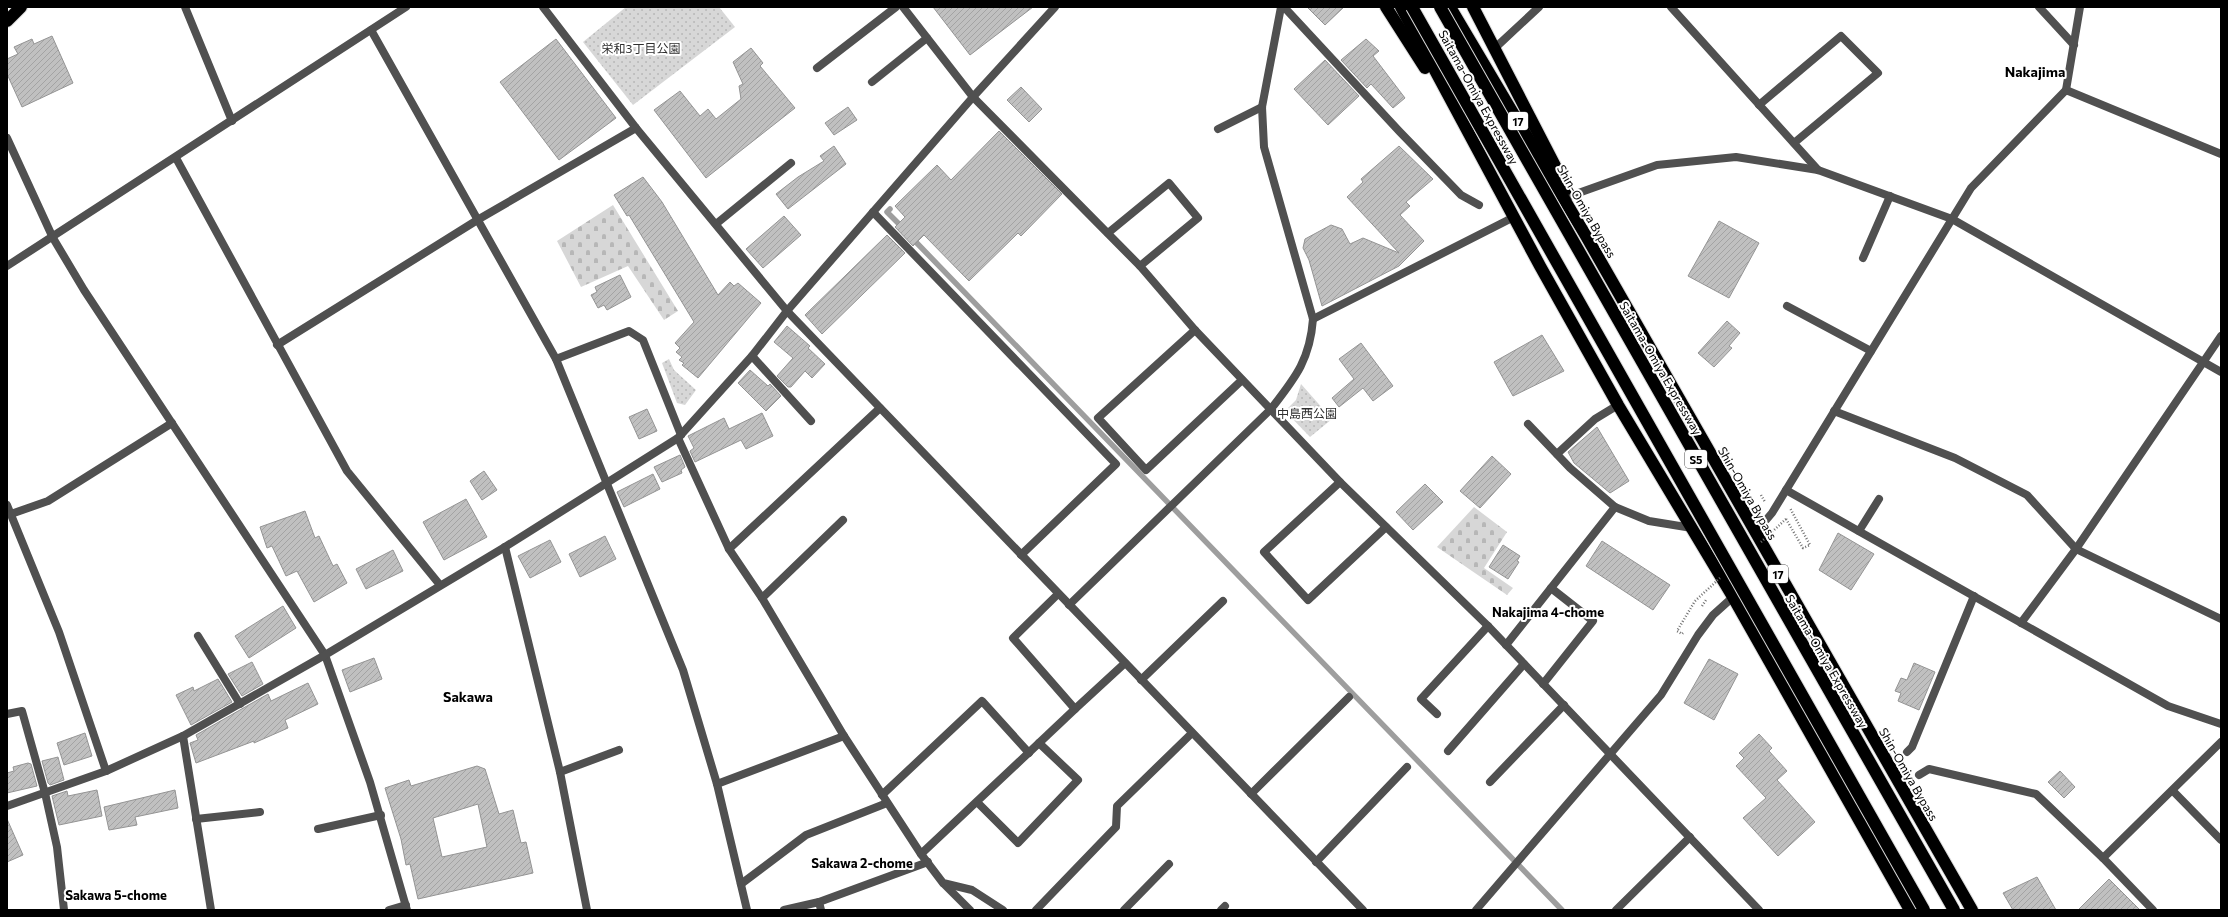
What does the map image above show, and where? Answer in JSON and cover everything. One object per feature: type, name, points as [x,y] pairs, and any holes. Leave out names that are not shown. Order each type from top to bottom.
[{"type":"highway","points":[[7,21],[21,7]]},
{"type":"highway","points":[[1386,7],[1469,136]]},
{"type":"highway","points":[[1401,7],[1469,136],[1618,405],[1733,597],[1910,910]]},
{"type":"highway","name":"Saitama-Omiya Expressway","points":[[1412,7],[1924,910]]},
{"type":"highway","name":"Saitama-Omiya Expressway","points":[[1440,7],[1954,910]]},
{"type":"highway","name":"Shin-Omiya Bypass","points":[[1450,7],[1586,236],[1972,910]]},
{"type":"highway","name":"17","points":[[1473,7],[1570,196],[1586,236]]},
{"type":"street","points":[[184,7],[232,121]]},
{"type":"street","points":[[7,266],[53,238],[406,7]]},
{"type":"street","points":[[543,7],[636,128],[787,311],[1362,910]]},
{"type":"street","points":[[817,68],[896,7]]},
{"type":"street","points":[[903,7],[973,98],[1140,266],[1195,330],[1340,482],[1488,626],[1759,910]]},
{"type":"street","points":[[7,806],[106,771],[183,736],[325,655],[505,547],[608,483],[679,436],[752,356],[787,311],[973,98],[1055,7]]},
{"type":"street","points":[[1069,605],[1271,409],[1298,375],[1312,341],[1313,319],[1264,147],[1262,108],[1281,7]]},
{"type":"street","points":[[1284,7],[1394,126],[1462,195],[1479,205]]},
{"type":"street","points":[[1495,48],[1539,7]]},
{"type":"street","points":[[1671,7],[1818,170]]},
{"type":"street","points":[[2039,7],[2074,45]]},
{"type":"street","points":[[1755,533],[1772,513],[1971,188],[2066,90],[2080,7]]},
{"type":"street","points":[[371,30],[479,219],[556,360],[608,483],[683,670],[717,784],[747,910]]},
{"type":"street","points":[[1759,105],[1841,36],[1878,73],[1794,143]]},
{"type":"street","points":[[872,82],[927,38]]},
{"type":"street","points":[[2066,90],[2221,154]]},
{"type":"street","points":[[1218,129],[1262,108]]},
{"type":"street","points":[[277,345],[479,219],[636,128]]},
{"type":"street","points":[[7,138],[53,238],[84,290],[325,655],[381,815],[407,908],[389,910]]},
{"type":"street","points":[[1570,196],[1658,165],[1736,157],[1818,170],[1952,219],[2221,372]]},
{"type":"street","points":[[176,158],[347,471],[440,585]]},
{"type":"street","points":[[716,224],[791,163]]},
{"type":"street","points":[[1108,233],[1170,183],[1198,218],[1140,266]]},
{"type":"street","points":[[1863,258],[1890,196]]},
{"type":"street","points":[[873,212],[1116,464],[1020,555]]},
{"type":"street","points":[[1313,319],[1514,217]]},
{"type":"street","points":[[1786,306],[1871,351]]},
{"type":"street","points":[[1195,330],[1098,418],[1146,470],[1242,380]]},
{"type":"street","points":[[556,360],[629,331],[643,340],[679,436],[729,549],[762,598],[844,736],[921,854],[943,883],[970,910]]},
{"type":"street","points":[[2021,623],[2076,549],[2221,336]]},
{"type":"street","points":[[752,356],[811,421]]},
{"type":"street","points":[[1557,454],[1595,419],[1618,405]]},
{"type":"street","points":[[729,549],[880,408]]},
{"type":"street","points":[[1834,412],[1955,458],[2027,495],[2076,549],[2221,619]]},
{"type":"street","points":[[10,514],[48,500],[172,423]]},
{"type":"street","points":[[1528,424],[1570,468],[1615,507],[1649,521],[1692,528]]},
{"type":"street","points":[[1340,482],[1264,552],[1308,600],[1386,527]]},
{"type":"street","points":[[1786,490],[2168,706],[2221,724]]},
{"type":"street","points":[[1859,531],[1879,499]]},
{"type":"street","points":[[7,505],[59,632],[106,771]]},
{"type":"street","points":[[1506,645],[1615,507]]},
{"type":"street","points":[[762,598],[843,520]]},
{"type":"street","points":[[505,547],[560,772],[587,910]]},
{"type":"street","points":[[1543,684],[1593,621],[1551,588]]},
{"type":"street","points":[[1058,594],[1013,638],[1075,709]]},
{"type":"street","points":[[1907,752],[1912,746],[1974,596]]},
{"type":"street","points":[[1476,910],[1611,755],[1661,695],[1705,625],[1733,597]]},
{"type":"street","points":[[1141,680],[1223,601]]},
{"type":"street","points":[[1437,714],[1420,699],[1488,626]]},
{"type":"street","points":[[198,636],[240,704]]},
{"type":"street","points":[[921,854],[1125,663]]},
{"type":"street","points":[[1448,752],[1524,664]]},
{"type":"street","points":[[1251,794],[1349,697]]},
{"type":"street","points":[[882,795],[982,701],[1029,753]]},
{"type":"street","points":[[1490,782],[1564,705]]},
{"type":"street","points":[[7,714],[22,711],[45,793],[57,847],[64,910]]},
{"type":"street","points":[[1036,910],[1116,827],[1117,806],[1192,733]]},
{"type":"street","points":[[183,736],[211,910]]},
{"type":"street","points":[[717,784],[844,736]]},
{"type":"street","points":[[2103,858],[2173,791],[2221,742]]},
{"type":"street","points":[[977,802],[1018,843],[1078,780],[1039,743]]},
{"type":"street","points":[[560,772],[619,750]]},
{"type":"street","points":[[1316,862],[1407,767]]},
{"type":"street","points":[[1919,775],[1929,769],[2036,794],[2103,858],[2153,910]]},
{"type":"street","points":[[2173,791],[2221,840]]},
{"type":"street","points":[[741,884],[806,835],[887,802]]},
{"type":"street","points":[[196,819],[260,812]]},
{"type":"street","points":[[318,829],[381,815]]},
{"type":"street","points":[[1616,910],[1690,837]]},
{"type":"street","points":[[784,910],[820,906],[928,862]]},
{"type":"street","points":[[1124,910],[1169,864]]},
{"type":"street","points":[[943,883],[972,890],[1004,910]]},
{"type":"path","points":[[1786,519],[1803,548],[1810,545],[1790,507]]},
{"type":"path","points":[[1687,628],[1682,634],[1677,631],[1695,601]]},
{"type":"green space","name":"栄和3丁目公園","points":[[626,7],[719,7],[735,27],[633,105],[583,42]]},
{"type":"green space","points":[[613,205],[678,311],[664,320],[628,266],[581,287],[557,241]]},
{"type":"green space","points":[[669,359],[674,370],[696,390],[685,405],[677,403],[662,363]]},
{"type":"green space","name":"中島西公園","points":[[1301,384],[1332,419],[1310,437],[1285,411],[1296,400]]},
{"type":"green space","points":[[1474,507],[1507,532],[1484,568],[1513,588],[1507,595],[1437,547]]},
{"type":"building","points":[[933,7],[1033,7],[970,55]]},
{"type":"building","points":[[1307,7],[1344,7],[1325,25]]},
{"type":"building","points":[[52,36],[73,83],[22,107],[7,74],[7,59],[18,54],[14,47],[32,39],[34,44]]},
{"type":"building","points":[[556,39],[616,118],[559,160],[500,82]]},
{"type":"building","points":[[1366,39],[1379,51],[1373,56],[1405,98],[1393,108],[1371,84],[1367,88],[1341,60]]},
{"type":"building","points":[[751,48],[763,63],[760,66],[795,108],[706,178],[654,110],[680,91],[700,116],[708,109],[716,119],[741,99],[739,86],[743,84],[733,62]]},
{"type":"building","points":[[1325,60],[1359,96],[1328,125],[1294,89]]},
{"type":"building","points":[[1021,87],[1042,109],[1029,122],[1007,100]]},
{"type":"building","points":[[848,107],[857,120],[834,135],[825,123]]},
{"type":"building","points":[[999,131],[1062,194],[1021,236],[1018,233],[969,281],[924,235],[913,246],[895,227],[905,217],[895,206],[937,165],[951,180]]},
{"type":"building","points":[[834,146],[846,164],[788,209],[776,194],[798,177],[824,161],[820,156]]},
{"type":"building","points":[[1399,146],[1433,179],[1406,202],[1410,206],[1400,215],[1424,241],[1399,266],[1322,306],[1309,260],[1303,248],[1305,239],[1331,225],[1342,229],[1350,244],[1363,238],[1399,253],[1347,197],[1363,182],[1361,179]]},
{"type":"building","points":[[643,177],[662,202],[718,295],[730,282],[734,286],[738,283],[761,303],[698,378],[682,365],[684,363],[679,360],[682,357],[676,352],[680,348],[675,343],[694,322],[629,215],[627,216],[614,195]]},
{"type":"building","points":[[784,216],[801,235],[763,268],[746,249]]},
{"type":"building","points":[[1719,221],[1759,243],[1729,298],[1688,276]]},
{"type":"building","points":[[887,235],[905,253],[822,334],[805,315]]},
{"type":"building","points":[[620,275],[631,297],[607,310],[604,305],[598,308],[591,295],[597,292],[595,287]]},
{"type":"building","points":[[1727,321],[1740,333],[1729,346],[1732,348],[1714,367],[1698,353]]},
{"type":"building","points":[[787,326],[810,346],[808,348],[825,364],[812,378],[805,371],[791,387],[788,387],[777,376],[793,358],[774,342]]},
{"type":"building","points":[[1542,335],[1564,371],[1513,396],[1494,362]]},
{"type":"building","points":[[1361,343],[1393,386],[1373,401],[1363,388],[1339,407],[1332,398],[1354,379],[1339,359]]},
{"type":"building","points":[[750,370],[768,386],[770,384],[781,396],[766,411],[738,383]]},
{"type":"building","points":[[647,409],[657,431],[639,439],[629,417]]},
{"type":"building","points":[[762,413],[773,436],[746,449],[741,440],[695,462],[690,451],[694,448],[688,436],[724,418],[729,429]]},
{"type":"building","points":[[1597,427],[1629,481],[1610,493],[1574,463],[1568,452]]},
{"type":"building","points":[[680,455],[685,467],[681,470],[682,473],[662,482],[654,467]]},
{"type":"building","points":[[1492,456],[1511,474],[1480,508],[1460,491]]},
{"type":"building","points":[[484,471],[497,490],[482,500],[470,481]]},
{"type":"building","points":[[653,474],[660,489],[624,507],[617,492]]},
{"type":"building","points":[[1425,484],[1443,502],[1413,530],[1396,512]]},
{"type":"building","points":[[466,499],[487,537],[444,560],[423,522]]},
{"type":"building","points":[[305,511],[315,538],[319,536],[333,566],[337,564],[347,583],[314,602],[297,571],[286,576],[272,546],[267,548],[260,527]]},
{"type":"building","points":[[1838,533],[1874,554],[1851,590],[1819,570]]},
{"type":"building","points":[[605,536],[616,559],[580,577],[569,554]]},
{"type":"building","points":[[550,540],[561,562],[530,578],[518,556]]},
{"type":"building","points":[[1602,541],[1670,585],[1653,610],[1586,566]]},
{"type":"building","points":[[1503,545],[1520,556],[1517,561],[1519,562],[1508,579],[1489,567]]},
{"type":"building","points":[[393,550],[403,571],[366,589],[356,569]]},
{"type":"building","points":[[283,606],[296,628],[249,658],[235,636]]},
{"type":"building","points":[[374,658],[382,679],[350,692],[342,670]]},
{"type":"building","points":[[1709,659],[1738,674],[1714,720],[1684,703]]},
{"type":"building","points":[[252,662],[263,684],[242,696],[228,674]]},
{"type":"building","points":[[1914,663],[1935,672],[1919,710],[1898,701],[1901,693],[1895,691],[1901,678],[1907,680]]},
{"type":"building","points":[[218,679],[232,702],[191,725],[176,695],[193,687],[194,691]]},
{"type":"building","points":[[308,683],[318,704],[285,720],[288,728],[254,743],[254,741],[196,763],[190,743],[198,740],[196,735],[268,694],[271,701]]},
{"type":"building","points":[[85,733],[92,756],[64,765],[57,743]]},
{"type":"building","points":[[1759,734],[1772,748],[1769,751],[1787,771],[1777,780],[1815,822],[1778,856],[1743,818],[1766,798],[1736,766],[1744,758],[1739,753]]},
{"type":"building","points":[[58,757],[64,780],[50,785],[48,783],[42,761]]},
{"type":"building","points":[[28,763],[31,764],[37,786],[7,793],[7,773],[14,771],[13,767]]},
{"type":"building","points":[[477,766],[485,769],[499,814],[513,810],[521,843],[526,842],[533,873],[418,899],[410,864],[406,865],[401,839],[385,788],[409,780],[411,786]],"holes":[[[478,804],[487,847],[442,857],[433,818]]]},
{"type":"building","points":[[2060,771],[2075,787],[2064,798],[2048,782]]},
{"type":"building","points":[[97,790],[102,816],[59,825],[52,796],[67,791],[68,796]]},
{"type":"building","points":[[175,790],[178,808],[135,817],[137,825],[109,830],[104,807]]},
{"type":"building","points":[[7,819],[23,855],[7,862]]},
{"type":"building","points":[[2037,877],[2056,910],[2013,910],[2003,893]]},
{"type":"building","points":[[2109,879],[2140,910],[2078,910]]},
{"type":"waterway","points":[[890,209],[887,212],[904,229]]},
{"type":"waterway","points":[[912,238],[1562,910]]},
{"type":"district","name":"Nakajima","points":[[2035,71]]},
{"type":"district","name":"Nakajima 4-chome","points":[[1548,612]]},
{"type":"district","name":"Sakawa","points":[[468,696]]},
{"type":"district","name":"Sakawa 2-chome","points":[[862,863]]},
{"type":"district","name":"Sakawa 5-chome","points":[[116,895]]}]
